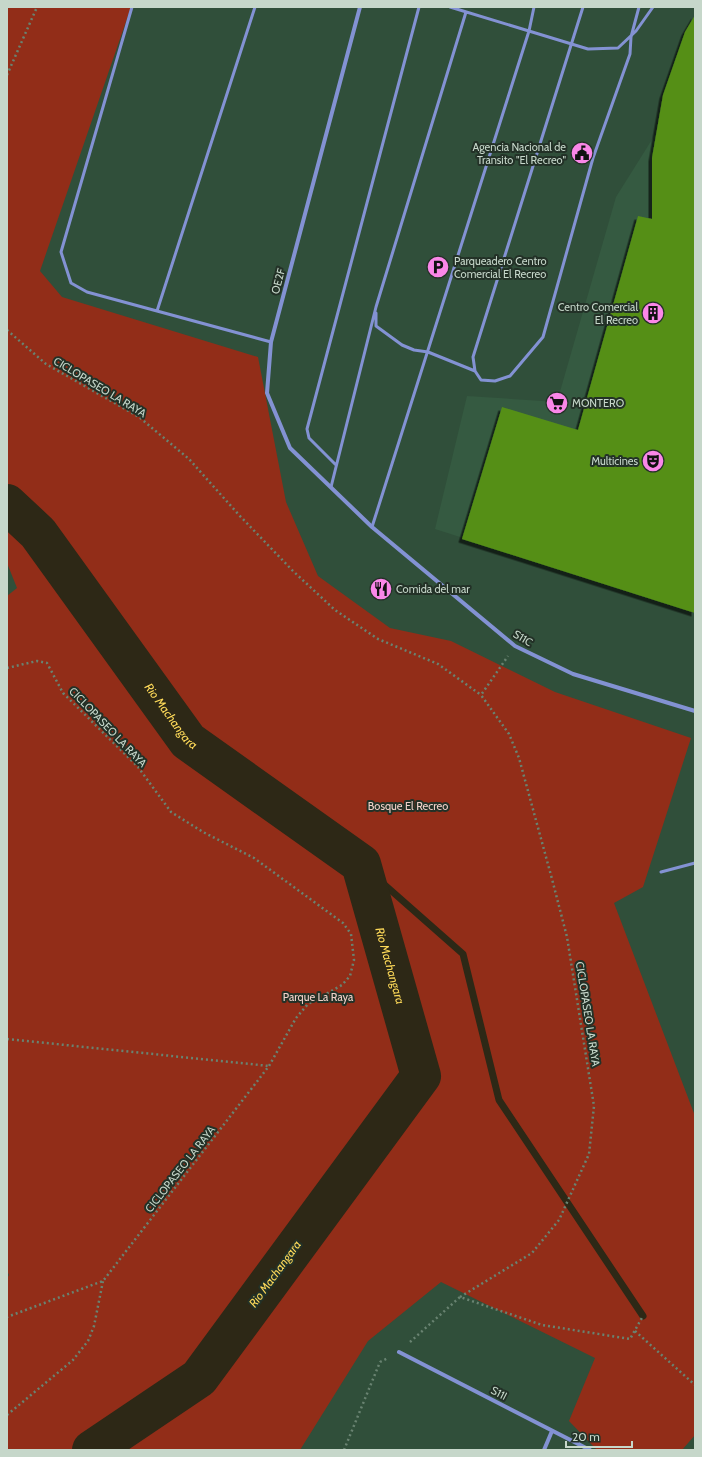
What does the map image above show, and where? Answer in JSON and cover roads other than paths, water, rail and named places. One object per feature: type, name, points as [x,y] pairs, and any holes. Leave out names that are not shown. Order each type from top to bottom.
[{"type":"street","name":"OE2F","points":[[360,7],[271,342],[267,393],[290,448],[372,527]]},
{"type":"street","name":"S11C","points":[[372,527],[515,646],[573,674],[695,711]]},
{"type":"street","name":"S11I","points":[[399,1352],[590,1450]]},
{"type":"street","points":[[544,1450],[552,1431]]},
{"type":"lane","points":[[132,7],[61,252],[71,282],[87,292],[271,342]]},
{"type":"lane","points":[[158,311],[255,7]]},
{"type":"lane","points":[[336,465],[309,438],[307,429],[419,7]]},
{"type":"lane","points":[[450,7],[588,49],[618,48],[631,37],[653,7]]},
{"type":"lane","points":[[372,527],[529,31],[534,7]]},
{"type":"lane","points":[[583,7],[573,44],[473,357],[475,371],[481,380],[495,382],[510,376],[543,337],[593,158],[630,54],[631,37],[639,7]]},
{"type":"lane","points":[[331,487],[376,307],[466,12]]},
{"type":"lane","points":[[376,307],[376,326],[402,345],[414,350],[428,352],[475,371]]},
{"type":"lane","points":[[661,872],[695,863]]},
{"type":"waterway","name":"Rio Machangara","points":[[7,504],[38,533],[188,741],[361,864],[421,1076],[199,1378],[92,1450]]},
{"type":"waterway","points":[[361,864],[463,954],[499,1100],[643,1316]]},
{"type":"place","name":"Agencia Nacional de Transito \"El Recreo\"","points":[[582,153]]},
{"type":"place","name":"Parqueadero Centro Comercial El Recreo","points":[[438,267]]},
{"type":"place","name":"Centro Comercial El Recreo","points":[[653,313]]},
{"type":"place","name":"MONTERO","points":[[557,403]]},
{"type":"place","name":"Multicines","points":[[653,461]]},
{"type":"place","name":"Comida del mar","points":[[381,589]]},
{"type":"park label","name":"Bosque El Recreo","points":[[408,806]]},
{"type":"park label","name":"Parque La Raya","points":[[318,997]]}]
